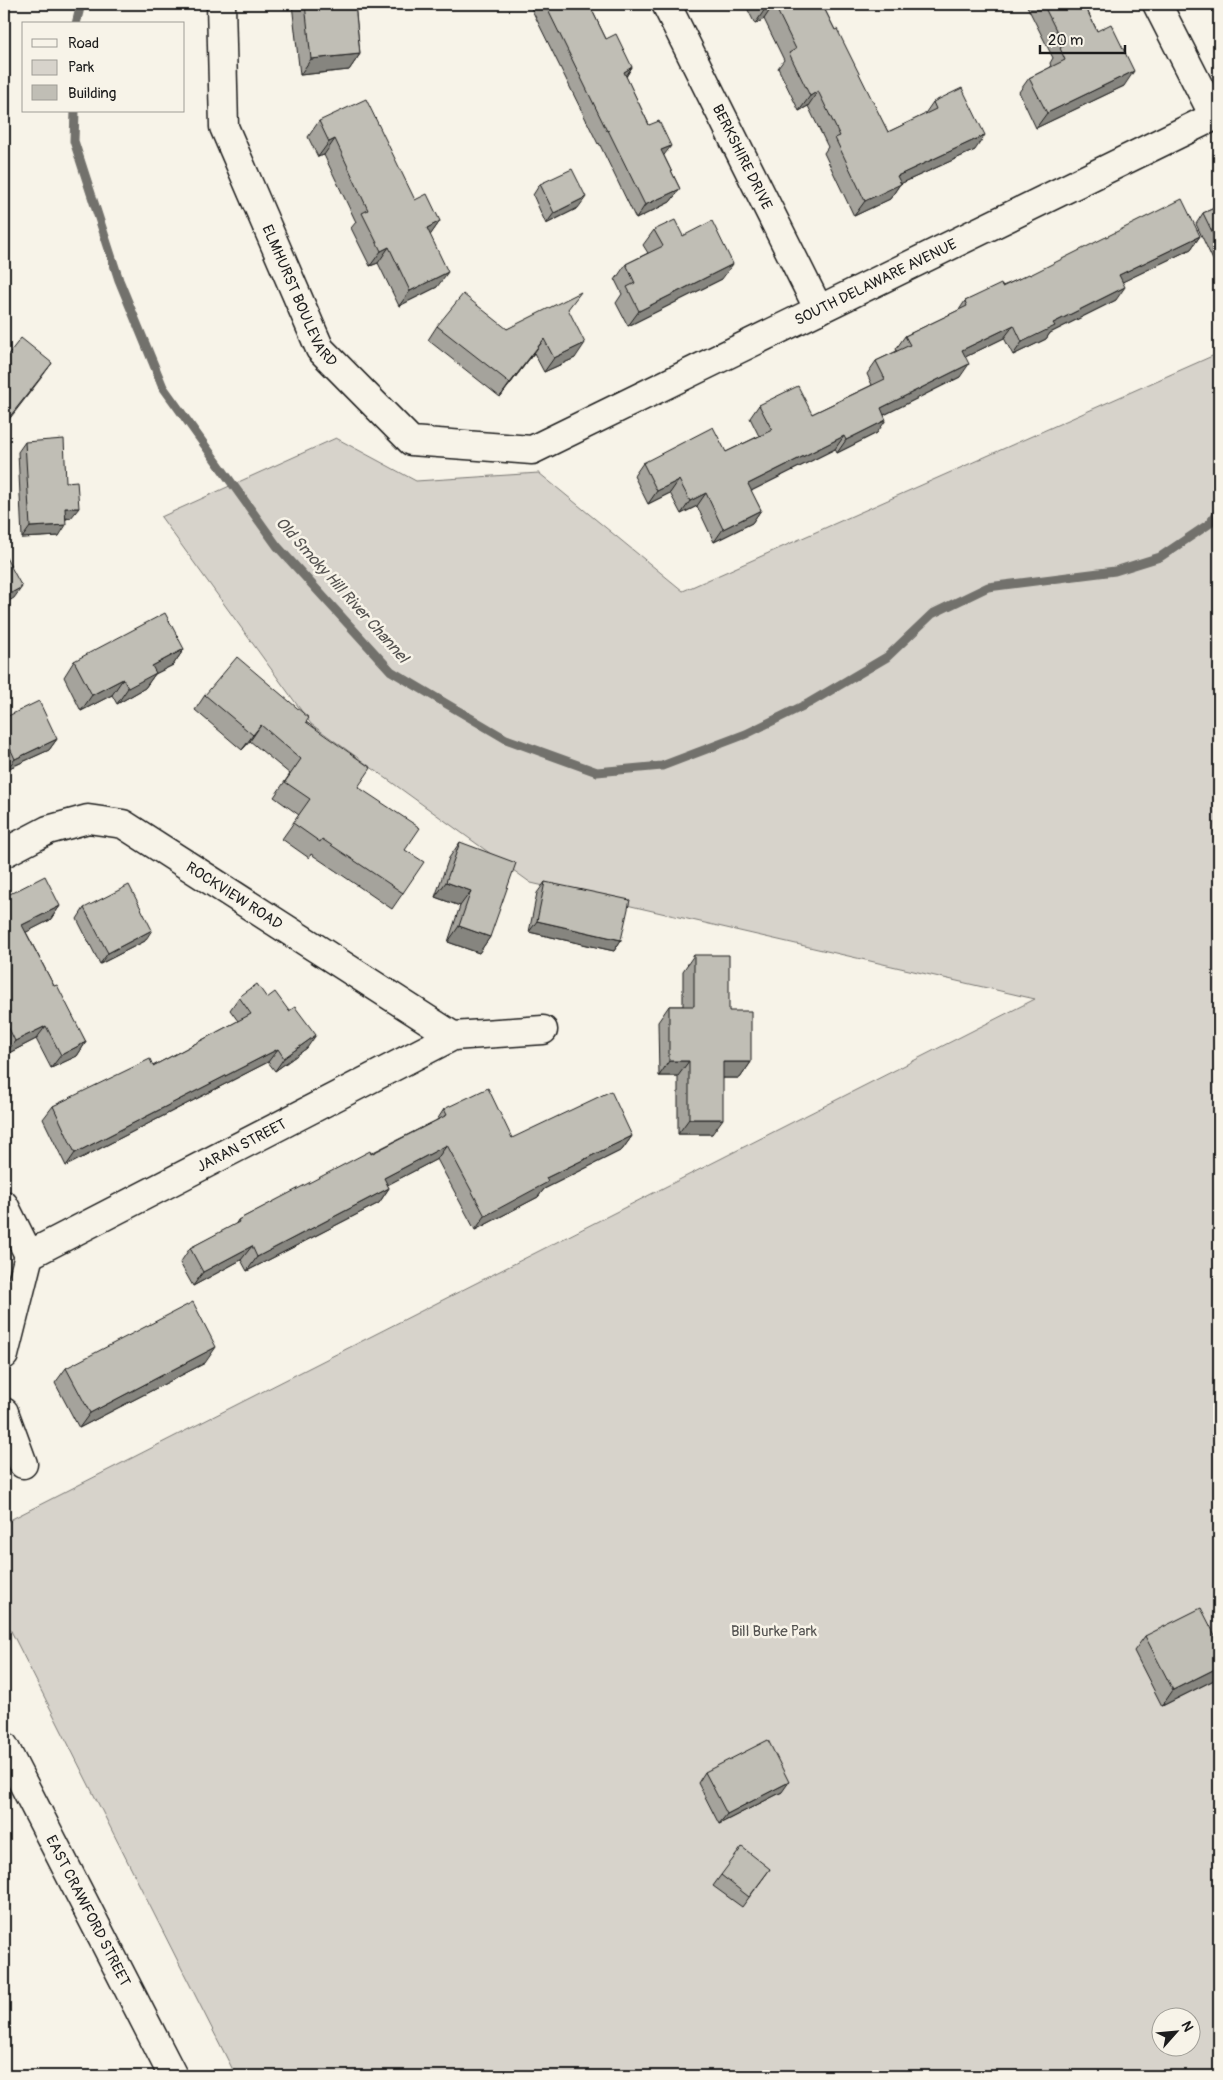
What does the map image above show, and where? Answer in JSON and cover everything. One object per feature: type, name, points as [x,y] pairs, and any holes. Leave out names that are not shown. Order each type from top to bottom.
[{"type":"street","name":"ELMHURST BOULEVARD","points":[[221,4],[224,127],[320,349],[411,441],[532,450]]},
{"type":"street","name":"BERKSHIRE DRIVE","points":[[666,4],[819,310]]},
{"type":"street","points":[[1157,4],[1217,115]]},
{"type":"street","name":"SOUTH DELAWARE AVENUE","points":[[532,450],[1217,115]]},
{"type":"street","name":"ROCKVIEW ROAD","points":[[4,853],[48,830],[88,819],[123,824],[453,1036]]},
{"type":"street","points":[[453,1036],[543,1030]]},
{"type":"street","name":"JARAN STREET","points":[[29,1255],[453,1036]]},
{"type":"street","points":[[4,1205],[29,1255],[4,1354]]},
{"type":"street","points":[[4,1412],[23,1464]]},
{"type":"street","name":"EAST CRAWFORD STREET","points":[[4,1746],[172,2076]]},
{"type":"green space","name":"Bill Burke Park","points":[[1219,353],[1219,2076],[236,2076],[4,1617],[4,1523],[1035,999],[531,883],[311,724],[161,517],[336,438],[416,481],[539,473],[683,591]]},
{"type":"building","points":[[305,4],[355,4],[360,54],[311,59]]},
{"type":"building","points":[[545,4],[589,4],[606,39],[616,34],[632,67],[624,72],[649,125],[659,121],[671,146],[661,150],[680,189],[645,205]]},
{"type":"building","points":[[763,4],[774,4],[765,9]]},
{"type":"building","points":[[774,4],[822,4],[835,30],[837,29],[888,132],[936,109],[933,102],[962,88],[985,135],[897,176],[901,184],[865,201],[835,138],[840,136],[818,91],[810,96],[789,53],[796,49]]},
{"type":"building","points":[[1043,4],[1084,4],[1097,31],[1111,24],[1134,71],[1047,113],[1029,78],[1065,60],[1060,48],[1064,46]]},
{"type":"building","points":[[366,99],[415,200],[427,194],[440,221],[427,228],[448,272],[410,291],[389,247],[381,251],[362,213],[368,210],[335,139],[329,142],[319,121]]},
{"type":"building","points":[[572,169],[586,197],[554,213],[540,184]]},
{"type":"building","points":[[1182,199],[1200,236],[1119,275],[1125,287],[1053,323],[1055,326],[1022,342],[1014,325],[962,350],[969,364],[881,408],[886,420],[846,440],[844,436],[748,484],[761,510],[723,529],[706,493],[690,501],[679,480],[657,491],[643,463],[713,427],[726,452],[772,430],[759,405],[798,386],[812,414],[885,379],[876,361],[910,345],[905,336],[967,306],[965,301],[1001,284],[1002,287],[1030,275]]},
{"type":"building","points":[[1219,206],[1219,246],[1203,213]]},
{"type":"building","points":[[675,220],[683,236],[712,221],[733,264],[639,311],[627,287],[635,283],[626,264],[663,246],[654,230]]},
{"type":"building","points":[[581,292],[568,309],[585,343],[554,358],[544,339],[510,383],[437,326],[463,294],[507,329]]},
{"type":"building","points":[[21,338],[52,363],[4,424],[4,354],[7,356]]},
{"type":"building","points":[[64,439],[66,482],[77,481],[79,508],[65,508],[66,525],[30,527],[25,442]]},
{"type":"building","points":[[4,554],[22,587],[4,597]]},
{"type":"building","points":[[165,613],[184,649],[152,666],[156,673],[128,688],[123,679],[92,695],[74,661]]},
{"type":"building","points":[[237,657],[309,718],[306,722],[371,768],[358,787],[420,828],[405,850],[424,862],[403,893],[322,839],[320,842],[293,823],[310,799],[285,782],[301,759],[261,725],[253,735],[205,695]]},
{"type":"building","points":[[39,701],[57,739],[15,759],[4,735],[4,718]]},
{"type":"building","points":[[460,842],[516,863],[490,937],[459,926],[471,891],[446,882]]},
{"type":"building","points":[[45,876],[60,906],[22,925],[54,986],[57,985],[86,1042],[61,1055],[46,1026],[15,1041],[4,1018],[4,1012],[8,1010],[4,1002],[4,897]]},
{"type":"building","points":[[545,882],[630,900],[621,940],[537,921]]},
{"type":"building","points":[[129,885],[152,930],[108,953],[84,908]]},
{"type":"building","points":[[694,955],[729,955],[729,1011],[751,1011],[751,1062],[723,1062],[723,1119],[689,1119],[689,1061],[669,1061],[669,1006],[694,1006]]},
{"type":"building","points":[[257,984],[267,998],[275,992],[289,1011],[295,1007],[316,1035],[284,1058],[278,1049],[75,1153],[53,1106],[150,1059],[153,1066],[251,1014],[239,997]]},
{"type":"building","points":[[488,1088],[512,1138],[611,1091],[632,1136],[546,1178],[548,1182],[485,1216],[447,1145],[384,1178],[389,1188],[257,1257],[252,1246],[203,1272],[190,1248],[239,1222],[238,1220],[370,1151],[371,1154],[447,1115],[444,1109]]},
{"type":"building","points":[[193,1302],[216,1347],[90,1413],[66,1368]]},
{"type":"building","points":[[1201,1608],[1219,1643],[1219,1667],[1173,1690],[1145,1636]]},
{"type":"building","points":[[768,1740],[789,1782],[727,1814],[705,1772]]},
{"type":"building","points":[[742,1847],[770,1869],[749,1897],[721,1875]]},
{"type":"waterway","name":"Old Smoky Hill River Channel","points":[[76,22],[81,4]]},
{"type":"waterway","name":"Old Smoky Hill River Channel","points":[[75,112],[74,141],[119,280],[163,387],[277,546],[391,671],[506,739],[597,772],[662,766],[746,734],[809,703],[887,657],[932,614],[988,587],[1115,571],[1160,557],[1209,524],[1219,511]]}]
